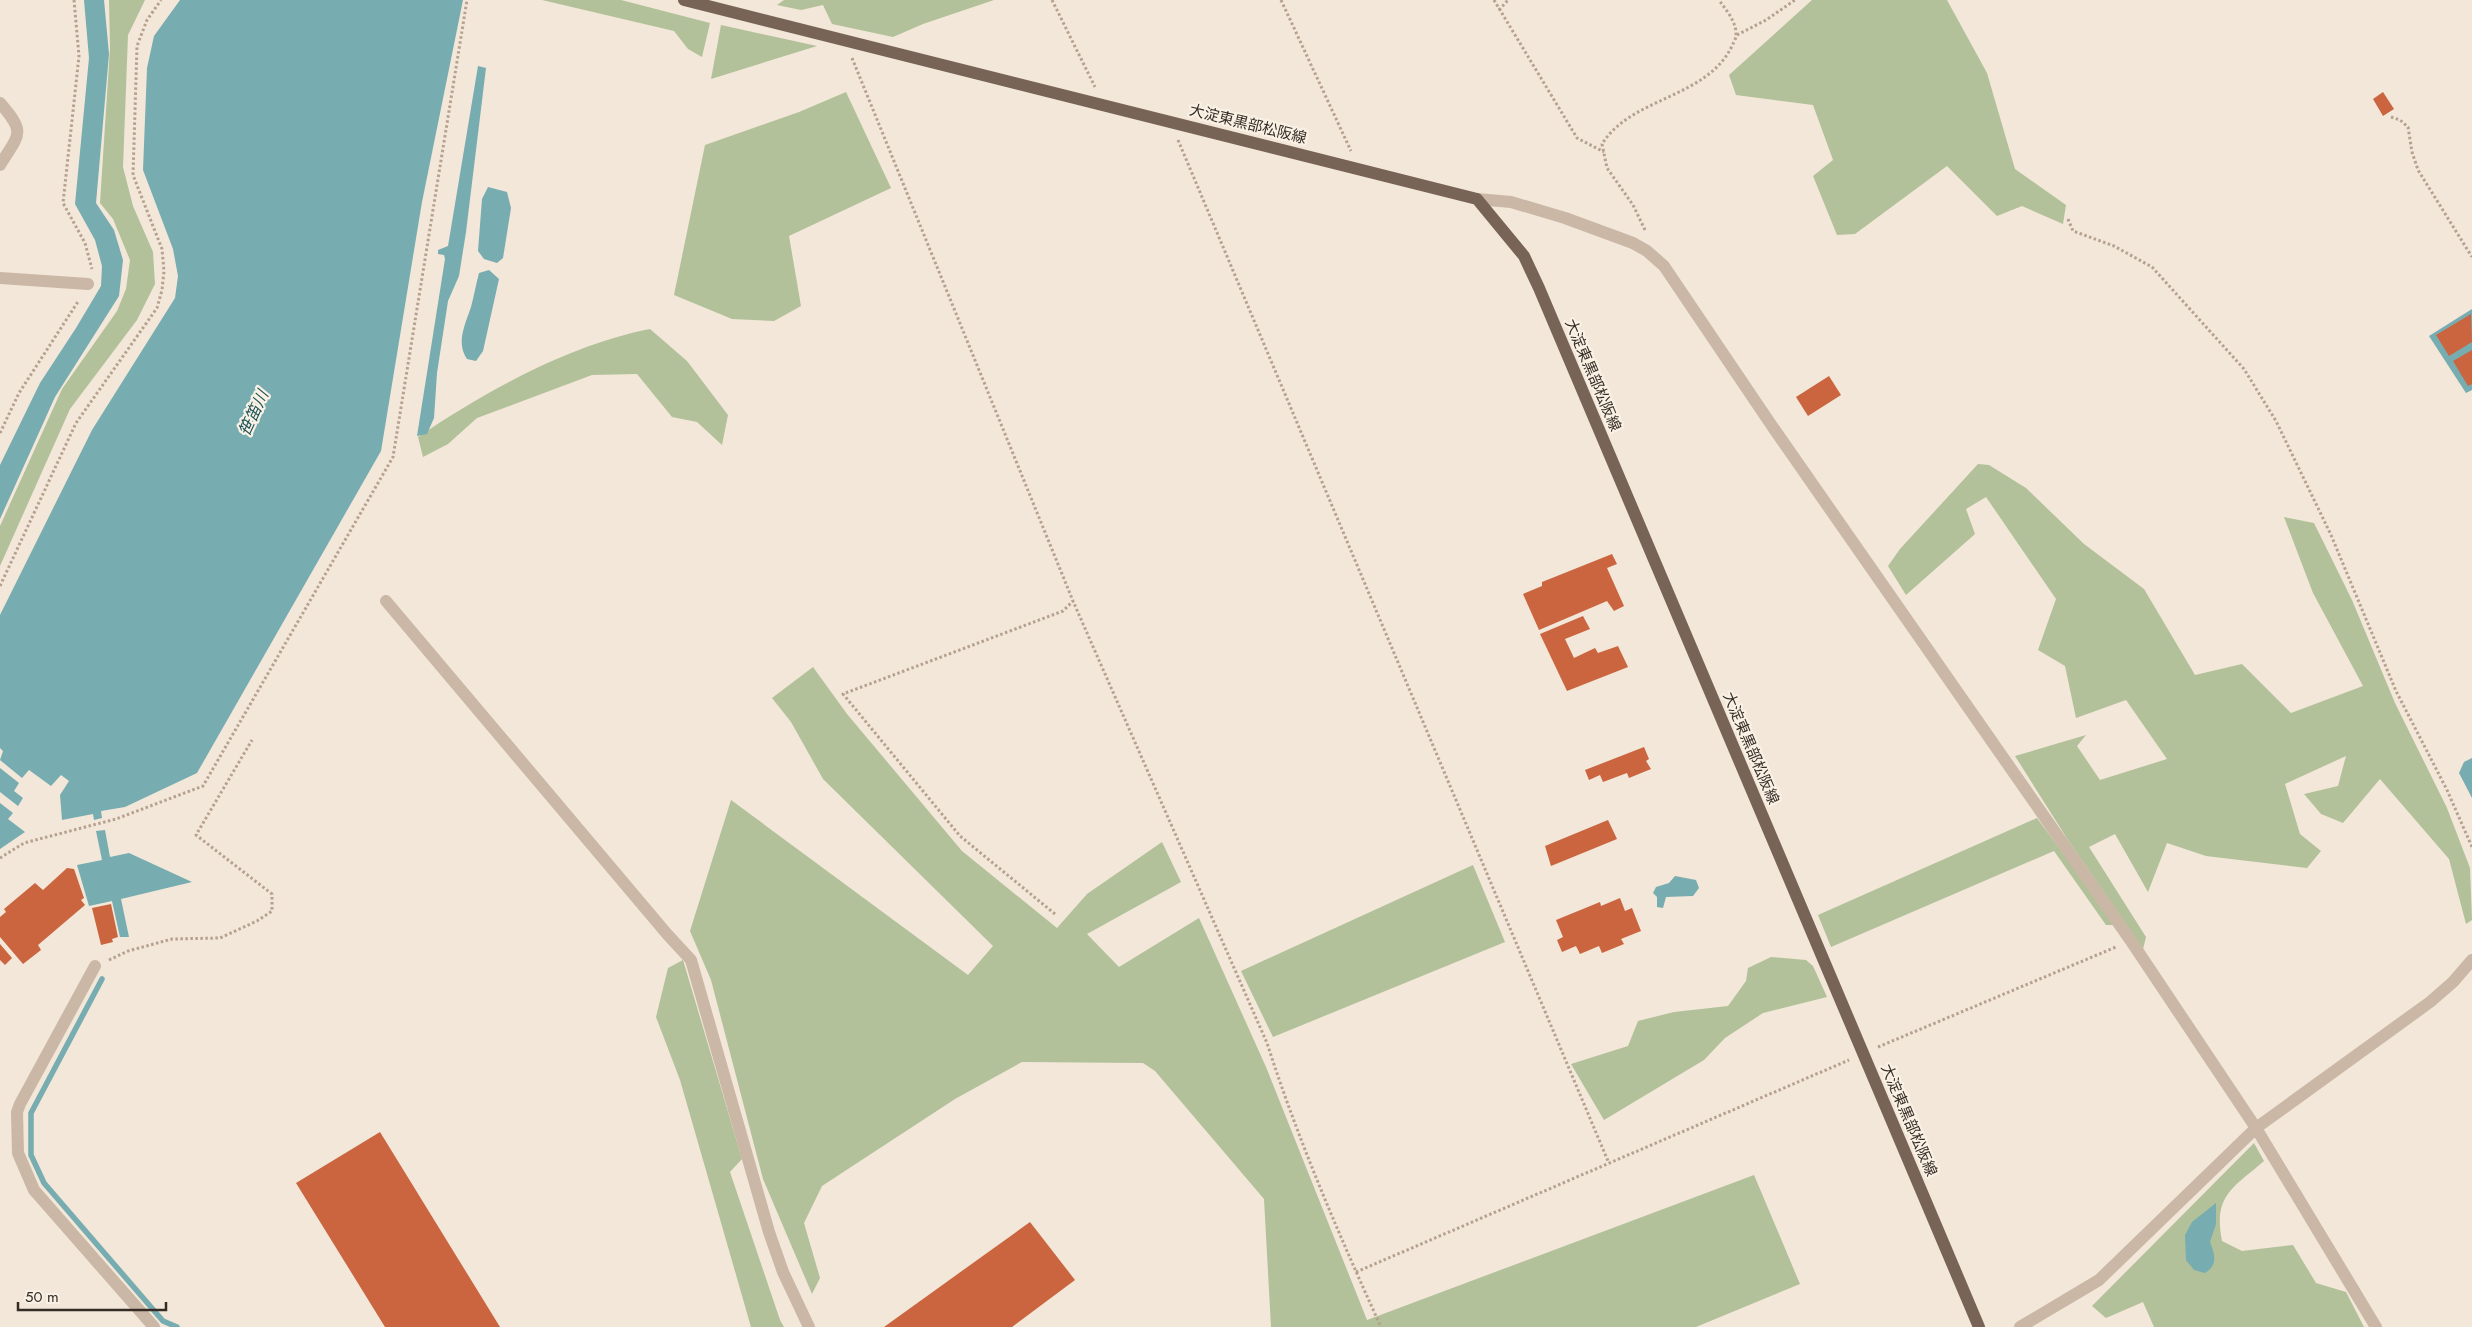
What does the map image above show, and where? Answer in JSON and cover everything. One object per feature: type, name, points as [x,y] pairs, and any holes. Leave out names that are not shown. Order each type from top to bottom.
[{"type":"main road","name":"大淀東黒部松阪線","points":[[684,0],[845,42],[1170,121],[1477,199],[1524,256],[1539,288],[1979,1327]]},
{"type":"street","points":[[0,103],[16,122],[18,132],[0,165]]},
{"type":"street","points":[[1477,199],[1511,202],[1565,218],[1633,243],[1647,251],[1664,266],[1772,426],[2131,941],[2256,1128],[2376,1327]]},
{"type":"street","points":[[0,278],[88,284]]},
{"type":"street","points":[[386,602],[666,934],[691,960],[769,1232],[783,1272],[809,1327]]},
{"type":"street","points":[[2020,1327],[2098,1280],[2256,1128],[2430,1002],[2458,977],[2472,960]]},
{"type":"street","points":[[95,966],[20,1104],[17,1112],[18,1153],[40,1198],[154,1327]]},
{"type":"path","points":[[0,433],[19,393],[88,284],[93,268],[85,243],[64,203],[79,56],[74,0]]},
{"type":"path","points":[[0,586],[76,423],[157,308],[162,290],[164,271],[162,249],[133,174],[137,46],[147,20],[161,0]]},
{"type":"path","points":[[0,858],[24,843],[116,819],[203,786],[393,457],[467,0]]},
{"type":"path","points":[[1052,0],[1096,89],[1093,102]]},
{"type":"path","points":[[1281,0],[1351,149],[1352,167]]},
{"type":"path","points":[[1494,0],[1515,32],[1576,138],[1604,152]]},
{"type":"path","points":[[1499,10],[1508,0]]},
{"type":"path","points":[[1719,0],[1732,18],[1737,35]]},
{"type":"path","points":[[1647,251],[1646,234],[1633,205],[1607,168],[1602,144],[1609,132],[1622,122],[1701,80],[1727,56],[1737,35],[1766,20],[1795,0]]},
{"type":"path","points":[[845,42],[1073,600],[1267,1043],[1284,1098],[1356,1272],[1381,1327]]},
{"type":"path","points":[[2391,117],[2400,120],[2408,127],[2412,152],[2418,170],[2472,258]]},
{"type":"path","points":[[1170,121],[1608,1161]]},
{"type":"path","points":[[2068,219],[2073,231],[2114,246],[2152,267],[2244,369],[2276,421],[2332,535],[2396,691],[2447,790],[2472,847]]},
{"type":"path","points":[[1055,914],[960,836],[843,694],[1064,611],[1073,600]]},
{"type":"path","points":[[95,966],[128,951],[172,939],[220,938],[257,921],[272,910],[272,894],[196,835],[252,740]]},
{"type":"path","points":[[1356,1272],[1608,1161],[2131,941]]},
{"type":"green space","points":[[109,0],[145,0],[128,35],[123,167],[133,206],[153,252],[155,284],[137,320],[70,409],[0,566],[0,526],[62,389],[117,311],[126,289],[130,260],[113,219],[100,203],[110,48]]},
{"type":"green space","points":[[542,0],[621,0],[710,23],[702,57],[688,49],[674,31]]},
{"type":"green space","points":[[784,0],[994,0],[923,24],[893,37],[832,24],[823,5],[801,10],[777,5]]},
{"type":"green space","points":[[1812,0],[1947,0],[1987,73],[2015,169],[2066,205],[2063,224],[2022,206],[1997,216],[1947,166],[1855,234],[1837,235],[1813,176],[1833,160],[1813,105],[1736,95],[1729,75]]},
{"type":"green space","points":[[721,25],[817,46],[711,79]]},
{"type":"green space","points":[[846,92],[891,188],[789,236],[801,306],[774,321],[732,319],[674,295],[705,145],[799,112]]},
{"type":"green space","points":[[650,329],[687,361],[728,415],[722,445],[697,422],[672,417],[637,374],[592,375],[477,418],[448,444],[423,457],[418,437],[471,403],[559,358],[620,336]]},
{"type":"green space","points":[[1978,464],[1989,465],[2026,488],[2084,544],[2144,589],[2195,675],[2242,664],[2291,713],[2363,686],[2313,593],[2284,517],[2314,523],[2352,600],[2395,703],[2447,808],[2470,868],[2472,920],[2466,924],[2449,859],[2380,779],[2343,823],[2321,814],[2304,794],[2338,786],[2346,756],[2285,784],[2300,834],[2321,851],[2307,868],[2206,856],[2167,843],[2148,892],[2115,834],[2089,847],[2146,937],[2143,949],[2068,840],[2015,756],[2086,735],[2077,746],[2100,780],[2167,759],[2126,700],[2076,718],[2065,666],[2038,650],[2056,599],[1986,497],[1966,509],[1975,534],[1906,595],[1888,566],[1900,549]]},
{"type":"green space","points":[[813,667],[847,714],[962,851],[1057,928],[1087,894],[1162,842],[1181,882],[1087,934],[1119,967],[1199,918],[1266,1067],[1367,1320],[1754,1175],[1800,1284],[1696,1327],[1271,1327],[1264,1199],[1155,1071],[1143,1063],[1022,1062],[955,1099],[822,1186],[804,1223],[820,1278],[812,1294],[763,1179],[711,980],[690,931],[731,800],[968,975],[993,946],[823,779],[791,722],[772,698]]},
{"type":"green space","points":[[2037,818],[2116,925],[2106,925],[2054,851],[1831,947],[1818,915]]},
{"type":"green space","points":[[1473,865],[1505,942],[1273,1037],[1241,971]]},
{"type":"green space","points":[[1771,957],[1806,960],[1813,966],[1827,997],[1763,1013],[1725,1038],[1704,1060],[1604,1120],[1571,1064],[1628,1046],[1638,1021],[1674,1012],[1728,1006],[1746,981],[1748,968]]},
{"type":"green space","points":[[683,960],[742,1159],[730,1172],[784,1327],[751,1327],[680,1080],[656,1017],[668,968]]},
{"type":"green space","points":[[2254,1143],[2264,1161],[2235,1186],[2223,1203],[2220,1213],[2222,1241],[2242,1251],[2293,1245],[2316,1283],[2346,1292],[2364,1327],[2154,1327],[2143,1302],[2106,1318],[2092,1306]]},
{"type":"water","points":[[84,0],[104,0],[109,54],[96,203],[114,230],[123,260],[119,296],[55,397],[0,519],[0,465],[40,383],[101,286],[102,266],[95,240],[75,204],[89,58]]},
{"type":"water","name":"笹笛川","points":[[180,0],[463,0],[422,202],[381,451],[197,773],[125,807],[101,811],[102,818],[94,820],[93,814],[62,820],[60,795],[69,781],[61,775],[51,786],[29,770],[22,778],[0,760],[3,751],[0,748],[0,615],[92,430],[175,298],[178,276],[173,249],[143,170],[147,68],[154,36]]},
{"type":"water","points":[[478,66],[486,68],[459,276],[448,301],[437,373],[434,418],[427,434],[417,436],[445,259],[444,255],[438,254],[438,250],[448,246]]},
{"type":"water","points":[[488,187],[507,192],[511,208],[503,258],[497,263],[484,259],[478,251],[482,199]]},
{"type":"water","points":[[489,270],[499,279],[483,351],[476,361],[467,359],[464,353],[462,346],[463,333],[479,273]]},
{"type":"water","points":[[2472,309],[2472,390],[2466,393],[2429,336]]},
{"type":"water","points":[[2472,758],[2472,798],[2459,773],[2464,762]]},
{"type":"water","points":[[0,768],[19,783],[14,791],[23,798],[18,806],[0,792]]},
{"type":"water","points":[[0,803],[13,813],[8,819],[25,832],[0,849]]},
{"type":"water","points":[[105,830],[110,857],[129,853],[192,882],[121,899],[129,937],[120,937],[112,901],[89,906],[77,865],[102,860],[96,831]]},
{"type":"water","points":[[1675,876],[1696,880],[1699,888],[1693,896],[1666,897],[1663,908],[1657,907],[1657,897],[1653,893],[1656,887],[1669,883]]},
{"type":"water","points":[[2216,1203],[2216,1224],[2210,1242],[2214,1263],[2205,1273],[2194,1270],[2186,1260],[2185,1235],[2192,1222]]},
{"type":"building","points":[[2383,92],[2394,109],[2383,116],[2373,99]]},
{"type":"building","points":[[2471,314],[2472,342],[2449,356],[2436,335]]},
{"type":"building","points":[[2472,350],[2472,384],[2468,386],[2453,361]]},
{"type":"building","points":[[1829,376],[1841,395],[1808,416],[1796,397]]},
{"type":"building","points":[[1612,554],[1617,564],[1607,568],[1624,606],[1614,611],[1607,601],[1539,630],[1523,594],[1542,586],[1542,582]]},
{"type":"building","points":[[1583,616],[1590,629],[1565,639],[1574,658],[1595,648],[1598,653],[1618,646],[1628,667],[1567,691],[1540,634]]},
{"type":"building","points":[[1644,747],[1649,759],[1646,761],[1651,769],[1629,778],[1627,773],[1603,782],[1600,775],[1589,780],[1585,770]]},
{"type":"building","points":[[1608,820],[1617,839],[1551,866],[1545,846]]},
{"type":"building","points":[[67,868],[74,869],[84,898],[81,900],[85,905],[38,945],[41,950],[23,964],[0,937],[0,917],[6,912],[4,909],[35,883],[43,890]]},
{"type":"building","points":[[1620,898],[1625,911],[1632,908],[1641,931],[1621,939],[1624,944],[1602,953],[1599,946],[1580,954],[1576,946],[1562,952],[1557,940],[1563,937],[1556,920],[1600,902],[1601,906]]},
{"type":"building","points":[[111,904],[118,937],[112,939],[113,942],[101,945],[92,908]]},
{"type":"building","points":[[0,944],[12,958],[5,965],[0,960]]},
{"type":"building","points":[[380,1132],[500,1327],[385,1327],[296,1183]]},
{"type":"building","points":[[1030,1222],[1075,1280],[1012,1327],[884,1327]]},
{"type":"waterway","points":[[102,979],[31,1113],[31,1155],[44,1183],[163,1321],[177,1327]]}]
